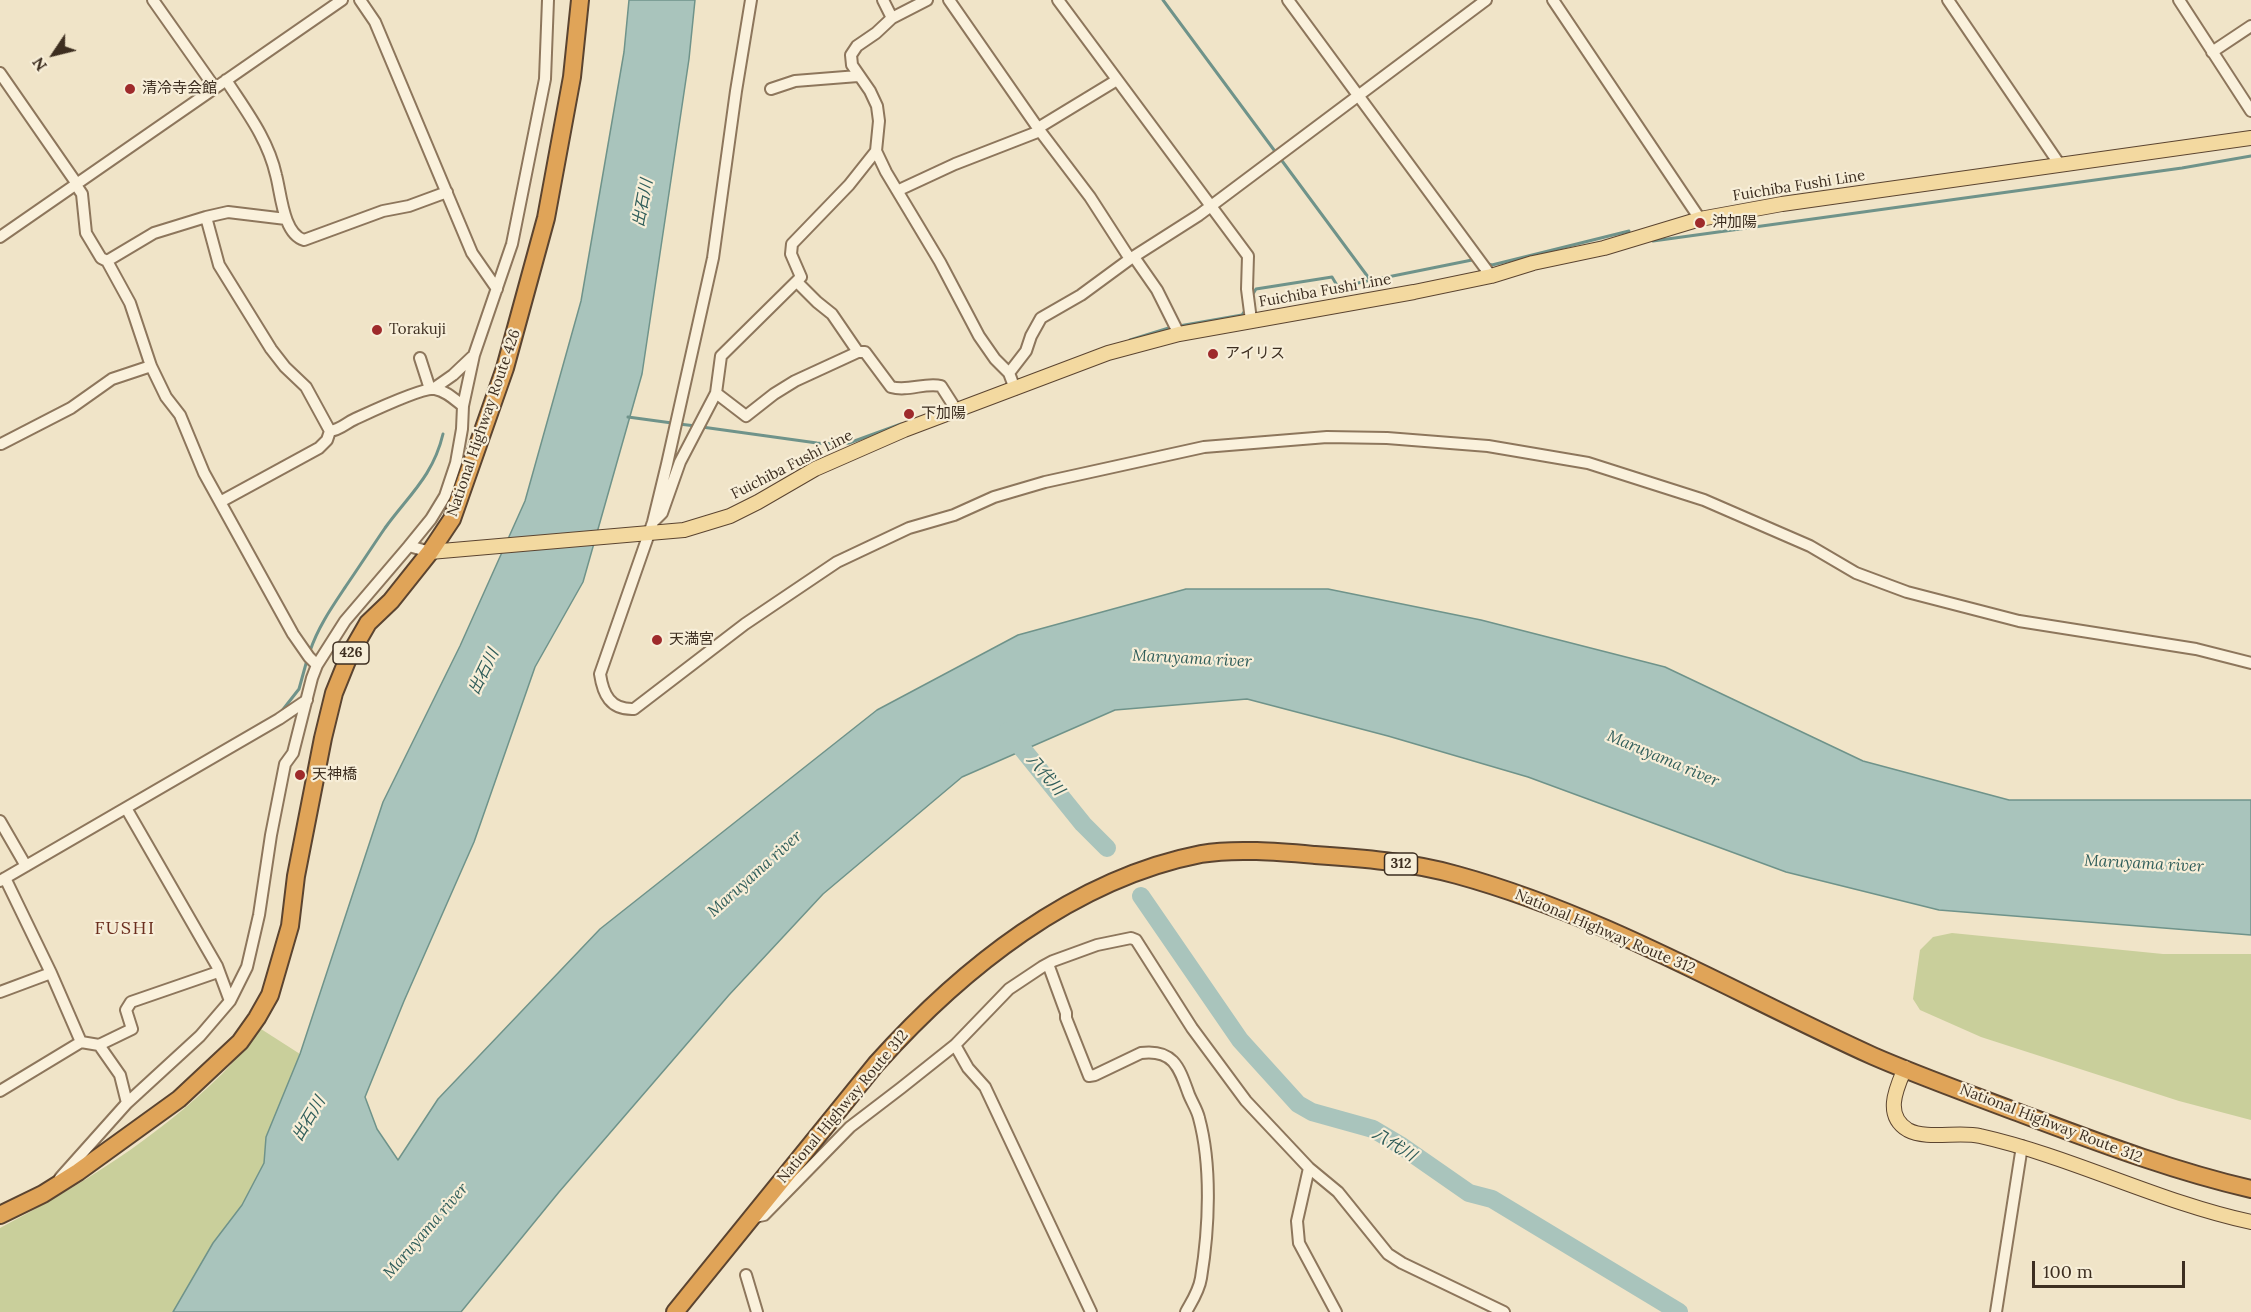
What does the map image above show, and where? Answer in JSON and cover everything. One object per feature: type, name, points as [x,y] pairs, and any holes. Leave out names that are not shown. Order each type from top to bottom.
[{"type":"highway","name":"National Highway Route 426","points":[[0,1215],[52,1187],[109,1150],[179,1099],[240,1042],[270,995],[290,927],[296,876],[334,693],[349,656],[368,623],[391,601],[430,552],[452,519],[505,368],[544,229],[572,76],[580,0]]},
{"type":"highway","name":"National Highway Route 312","points":[[675,1312],[882,1056],[927,1010],[969,973],[1022,934],[1089,894],[1131,875],[1205,853],[1288,853],[1409,865],[1454,874],[1512,892],[1588,921],[1867,1053],[2108,1146],[2170,1167],[2251,1189]]},
{"type":"main road","name":"Fuichiba Fushi Line","points":[[430,552],[646,530],[684,530],[730,516],[814,469],[887,437],[1108,353],[1179,334],[1491,276],[1533,263],[1604,248],[1700,219],[1782,204],[2251,138]]},
{"type":"main road","points":[[1905,1068],[1894,1094],[1893,1107],[1898,1120],[1908,1130],[1922,1133],[1976,1135],[2022,1146],[2170,1199],[2251,1222]]},
{"type":"street","points":[[153,0],[215,88]]},
{"type":"street","points":[[1,233],[77,184],[342,0]]},
{"type":"street","points":[[360,0],[375,22],[472,252],[497,289]]},
{"type":"street","points":[[52,1187],[127,1103],[200,1036],[230,1001],[247,967],[260,915],[271,835],[285,764],[293,753],[317,665],[345,621],[431,519],[445,496],[456,463],[462,429],[463,406],[474,355],[517,223],[545,79],[548,0]]},
{"type":"street","points":[[752,0],[736,91],[713,258],[646,530],[600,674],[602,690],[606,696],[625,709],[634,709],[745,624],[837,562],[909,528],[954,515],[994,496],[1045,482],[1204,447],[1327,437],[1387,438],[1488,446],[1588,463],[1704,500],[1810,546],[1856,573],[1907,592],[2019,621],[2196,649],[2251,663]]},
{"type":"street","points":[[883,0],[892,18]]},
{"type":"street","points":[[646,530],[662,513],[680,462],[716,393],[721,356],[801,277],[791,254],[792,244],[849,185],[876,151],[879,121],[877,106],[870,91],[852,65],[851,55],[857,46],[892,18],[927,0]]},
{"type":"street","points":[[949,0],[1039,130],[1157,290],[1179,334]]},
{"type":"street","points":[[1058,0],[1248,256],[1247,290],[1251,320]]},
{"type":"street","points":[[1288,0],[1491,276]]},
{"type":"street","points":[[1009,373],[1026,351],[1041,318],[1081,295],[1198,215],[1357,94],[1486,0]]},
{"type":"street","points":[[1553,0],[1700,219]]},
{"type":"street","points":[[1948,0],[2060,165]]},
{"type":"street","points":[[2179,0],[2251,111]]},
{"type":"street","points":[[2212,52],[2251,26]]},
{"type":"street","points":[[0,74],[77,184],[82,194],[86,233],[101,258],[107,261],[130,303],[151,366],[166,397],[180,415],[204,473],[293,634],[317,665]]},
{"type":"street","points":[[771,90],[795,81],[858,76]]},
{"type":"street","points":[[898,190],[1039,130],[1117,80]]},
{"type":"street","points":[[226,81],[266,143],[286,219],[299,239],[304,240],[382,211],[409,206],[447,192]]},
{"type":"street","points":[[876,151],[940,262],[979,336],[995,359],[1009,373],[1015,389]]},
{"type":"street","points":[[107,261],[154,233],[206,217],[228,212],[286,219]]},
{"type":"street","points":[[206,217],[219,265],[271,349],[285,367],[306,387],[330,432],[327,440],[319,448],[220,502]]},
{"type":"street","points":[[796,282],[832,314],[858,352]]},
{"type":"street","points":[[716,393],[747,416],[774,393],[795,381],[858,352],[865,352],[891,387],[908,389],[941,386],[957,411]]},
{"type":"street","points":[[330,432],[406,397],[431,389],[453,375],[474,355]]},
{"type":"street","points":[[420,358],[431,389]]},
{"type":"street","points":[[0,446],[71,408],[112,379],[151,366]]},
{"type":"street","points":[[431,389],[448,394],[463,406]]},
{"type":"street","points":[[409,546],[430,552]]},
{"type":"street","points":[[81,1042],[51,974],[3,879],[308,700]]},
{"type":"street","points":[[126,808],[217,966],[230,1001]]},
{"type":"street","points":[[0,821],[26,866]]},
{"type":"street","points":[[751,1218],[764,1215],[849,1127],[955,1045],[1009,989],[1048,964],[1116,940],[1131,938],[1136,940],[1191,1028],[1246,1101],[1309,1168],[1338,1192],[1388,1254],[1504,1312]]},
{"type":"street","points":[[1048,964],[1089,1076],[1133,1056],[1149,1052],[1171,1059],[1178,1065],[1183,1076],[1199,1118],[1207,1168],[1206,1226],[1201,1279],[1198,1291],[1186,1312]]},
{"type":"street","points":[[0,1091],[81,1042],[99,1045],[132,1029],[126,1010],[131,1002],[218,972]]},
{"type":"street","points":[[0,993],[51,974]]},
{"type":"street","points":[[99,1045],[120,1075],[127,1103]]},
{"type":"street","points":[[955,1045],[968,1068],[985,1087],[1091,1312]]},
{"type":"street","points":[[1996,1312],[2022,1146]]},
{"type":"street","points":[[1309,1168],[1297,1221],[1299,1243],[1336,1312]]},
{"type":"street","points":[[746,1275],[757,1312]]},
{"type":"green space","points":[[1952,933],[2163,954],[2251,954],[2251,1120],[2179,1101],[1981,1037],[1920,1010],[1913,999],[1920,950],[1933,937]]},
{"type":"green space","points":[[261,1029],[300,1054],[266,1137],[264,1163],[242,1205],[213,1243],[173,1312],[0,1312],[0,1228],[88,1178],[144,1140],[222,1074]]},
{"type":"water","points":[[629,0],[695,0],[689,59],[642,374],[583,582],[535,667],[474,842],[404,1001],[365,1097],[377,1129],[398,1160],[438,1099],[600,929],[877,710],[1018,635],[1186,589],[1328,589],[1481,620],[1665,667],[1863,761],[2009,800],[2251,800],[2251,935],[1939,910],[1786,872],[1528,777],[1388,736],[1247,699],[1115,710],[962,777],[823,894],[729,995],[559,1192],[461,1312],[173,1312],[213,1243],[242,1205],[264,1163],[266,1137],[300,1054],[383,802],[460,646],[525,501],[581,301],[624,52]]},
{"type":"waterway","points":[[1163,0],[1371,281]]},
{"type":"waterway","points":[[1653,241],[2182,168],[2251,156]]},
{"type":"waterway","points":[[1485,263],[1492,265],[1629,231]]},
{"type":"waterway","points":[[1251,297],[1256,289],[1332,277],[1338,287],[1476,261]]},
{"type":"waterway","points":[[1179,326],[1242,315],[1246,309]]},
{"type":"waterway","points":[[1130,340],[1172,327]]},
{"type":"waterway","points":[[628,417],[672,423]]},
{"type":"waterway","points":[[679,424],[696,426]]},
{"type":"waterway","points":[[702,427],[839,444],[849,443],[901,424]]},
{"type":"waterway","points":[[310,651],[321,625],[336,602],[385,528],[427,473],[439,449],[443,434]]},
{"type":"waterway","points":[[281,712],[299,689],[307,660]]},
{"type":"waterway","name":"八代川","points":[[1008,731],[1083,824],[1107,848]]},
{"type":"waterway","name":"八代川","points":[[1141,896],[1240,1040],[1298,1104],[1312,1112],[1373,1129],[1469,1193],[1492,1199],[1679,1312]]},
{"type":"place","name":"清冷寺会館","points":[[130,89]]},
{"type":"place","name":"沖加陽","points":[[1700,223]]},
{"type":"place","name":"Torakuji","points":[[377,330]]},
{"type":"place","name":"アイリス","points":[[1213,354]]},
{"type":"place","name":"下加陽","points":[[909,414]]},
{"type":"place","name":"天満宮","points":[[657,640]]},
{"type":"place","name":"天神橋","points":[[300,775]]},
{"type":"district","name":"FUSHI","points":[[125,929]]},
{"type":"water label","name":"出石川","points":[[643,203]]},
{"type":"water label","name":"Maruyama river","points":[[1192,659]]},
{"type":"water label","name":"出石川","points":[[484,672]]},
{"type":"water label","name":"Maruyama river","points":[[1663,759]]},
{"type":"water label","name":"Maruyama river","points":[[2144,864]]},
{"type":"water label","name":"Maruyama river","points":[[755,874]]},
{"type":"water label","name":"出石川","points":[[309,1119]]},
{"type":"water label","name":"Maruyama river","points":[[426,1231]]}]
